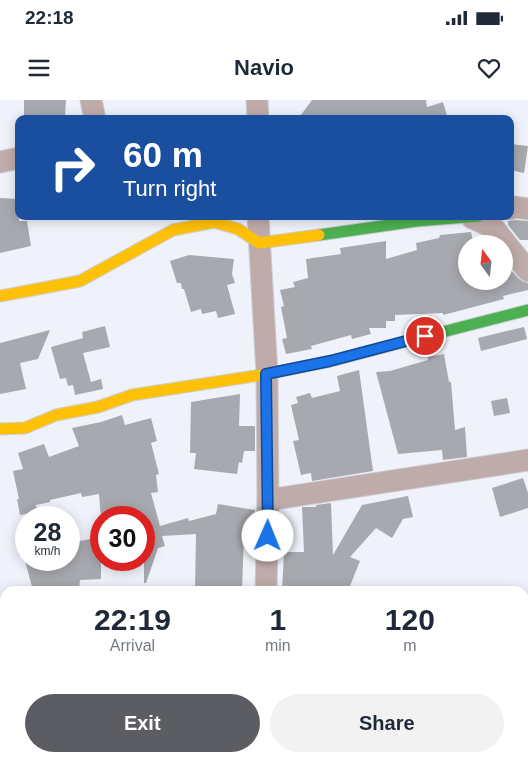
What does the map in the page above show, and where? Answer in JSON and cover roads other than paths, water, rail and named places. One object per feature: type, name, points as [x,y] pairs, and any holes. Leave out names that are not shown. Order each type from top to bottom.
[{"type":"street","points":[[90,100],[94,115]]},
{"type":"street","points":[[256,100],[258,115]]},
{"type":"street","points":[[0,162],[15,159]]},
{"type":"street","points":[[514,207],[528,209]]},
{"type":"street","points":[[258,220],[266,374],[268,500],[266,586]]},
{"type":"street","points":[[0,296],[80,281],[173,230],[214,222],[238,229],[260,243],[432,220]]},
{"type":"street","points":[[481,220],[494,228],[528,271]]},
{"type":"street","points":[[0,429],[25,428],[56,416],[98,407],[132,395],[266,374],[330,361],[528,310]]},
{"type":"street","points":[[268,500],[528,460]]}]
